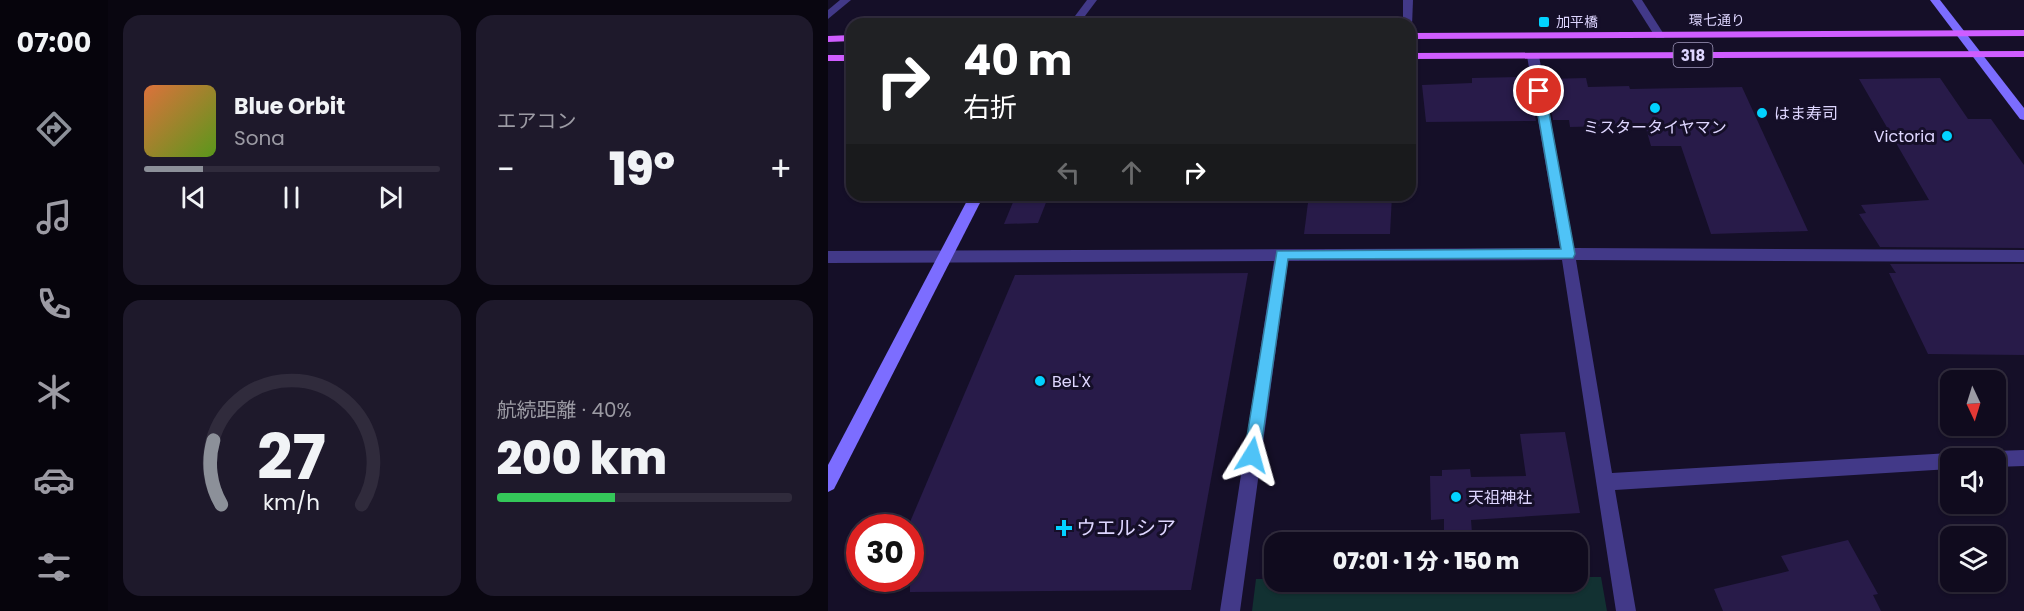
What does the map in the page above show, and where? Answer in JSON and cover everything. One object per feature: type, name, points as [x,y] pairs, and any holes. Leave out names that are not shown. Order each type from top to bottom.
[{"type":"main road","name":"環七通り","points":[[1416,36],[2024,33]]},
{"type":"main road","points":[[828,39],[846,38]]},
{"type":"main road","name":"318","points":[[1416,56],[2024,54]]},
{"type":"main road","points":[[828,58],[846,58]]},
{"type":"street","points":[[828,16],[846,0]]},
{"type":"street","points":[[1078,18],[1092,0]]},
{"type":"street","points":[[1408,0],[1408,18]]},
{"type":"street","points":[[1637,0],[1659,36]]},
{"type":"street","points":[[1935,0],[2024,116]]},
{"type":"street","points":[[1533,56],[1569,254],[1626,611]]},
{"type":"street","points":[[828,483],[943,256],[974,201]]},
{"type":"street","points":[[1230,611],[1282,254]]},
{"type":"street","points":[[828,257],[1282,254],[2024,256]]},
{"type":"street","points":[[2006,459],[2024,458]]},
{"type":"street","points":[[1604,482],[1940,462]]},
{"type":"green space","points":[[1588,577],[1601,577],[1607,611],[1252,611],[1256,579],[1264,579],[1264,592],[1588,592]]},
{"type":"building","points":[[1520,77],[1521,80],[1529,80],[1536,121],[1426,122],[1422,85],[1472,83],[1472,78]]},
{"type":"building","points":[[1586,78],[1588,87],[1629,86],[1630,89],[1742,87],[1808,231],[1711,234],[1681,146],[1651,146],[1645,125],[1570,127],[1569,120],[1553,120],[1546,79]]},
{"type":"building","points":[[1940,78],[1968,119],[1991,119],[2024,165],[2024,248],[1880,247],[1859,214],[1866,213],[1861,205],[1929,200],[1859,79]]},
{"type":"building","points":[[1014,201],[1047,201],[1038,223],[1004,224]]},
{"type":"building","points":[[1308,201],[1392,201],[1390,234],[1304,234]]},
{"type":"building","points":[[1890,264],[2024,264],[2024,355],[1928,354],[1889,273],[1896,273]]},
{"type":"building","points":[[1248,273],[1191,590],[924,592],[924,514],[913,514],[1015,275]]},
{"type":"building","points":[[1565,432],[1580,513],[1471,520],[1472,532],[1444,532],[1444,519],[1431,520],[1430,476],[1442,476],[1442,470],[1470,469],[1471,477],[1526,476],[1520,434]]},
{"type":"building","points":[[1848,540],[1878,594],[1873,595],[1881,611],[1723,611],[1714,589],[1789,571],[1781,556]]},
{"type":"place","name":"加平橋","points":[[1544,22]]},
{"type":"place","name":"ミスタータイヤマン","points":[[1655,108]]},
{"type":"place","name":"はま寿司","points":[[1762,113]]},
{"type":"place","name":"Victoria","points":[[1947,136]]},
{"type":"place","name":"BeL'X","points":[[1040,381]]},
{"type":"place","name":"天祖神社","points":[[1456,497]]},
{"type":"place","name":"ウエルシア","points":[[1064,528]]},
{"type":"route","points":[[1252,455],[1282,254],[1569,254],[1539,91]]}]
